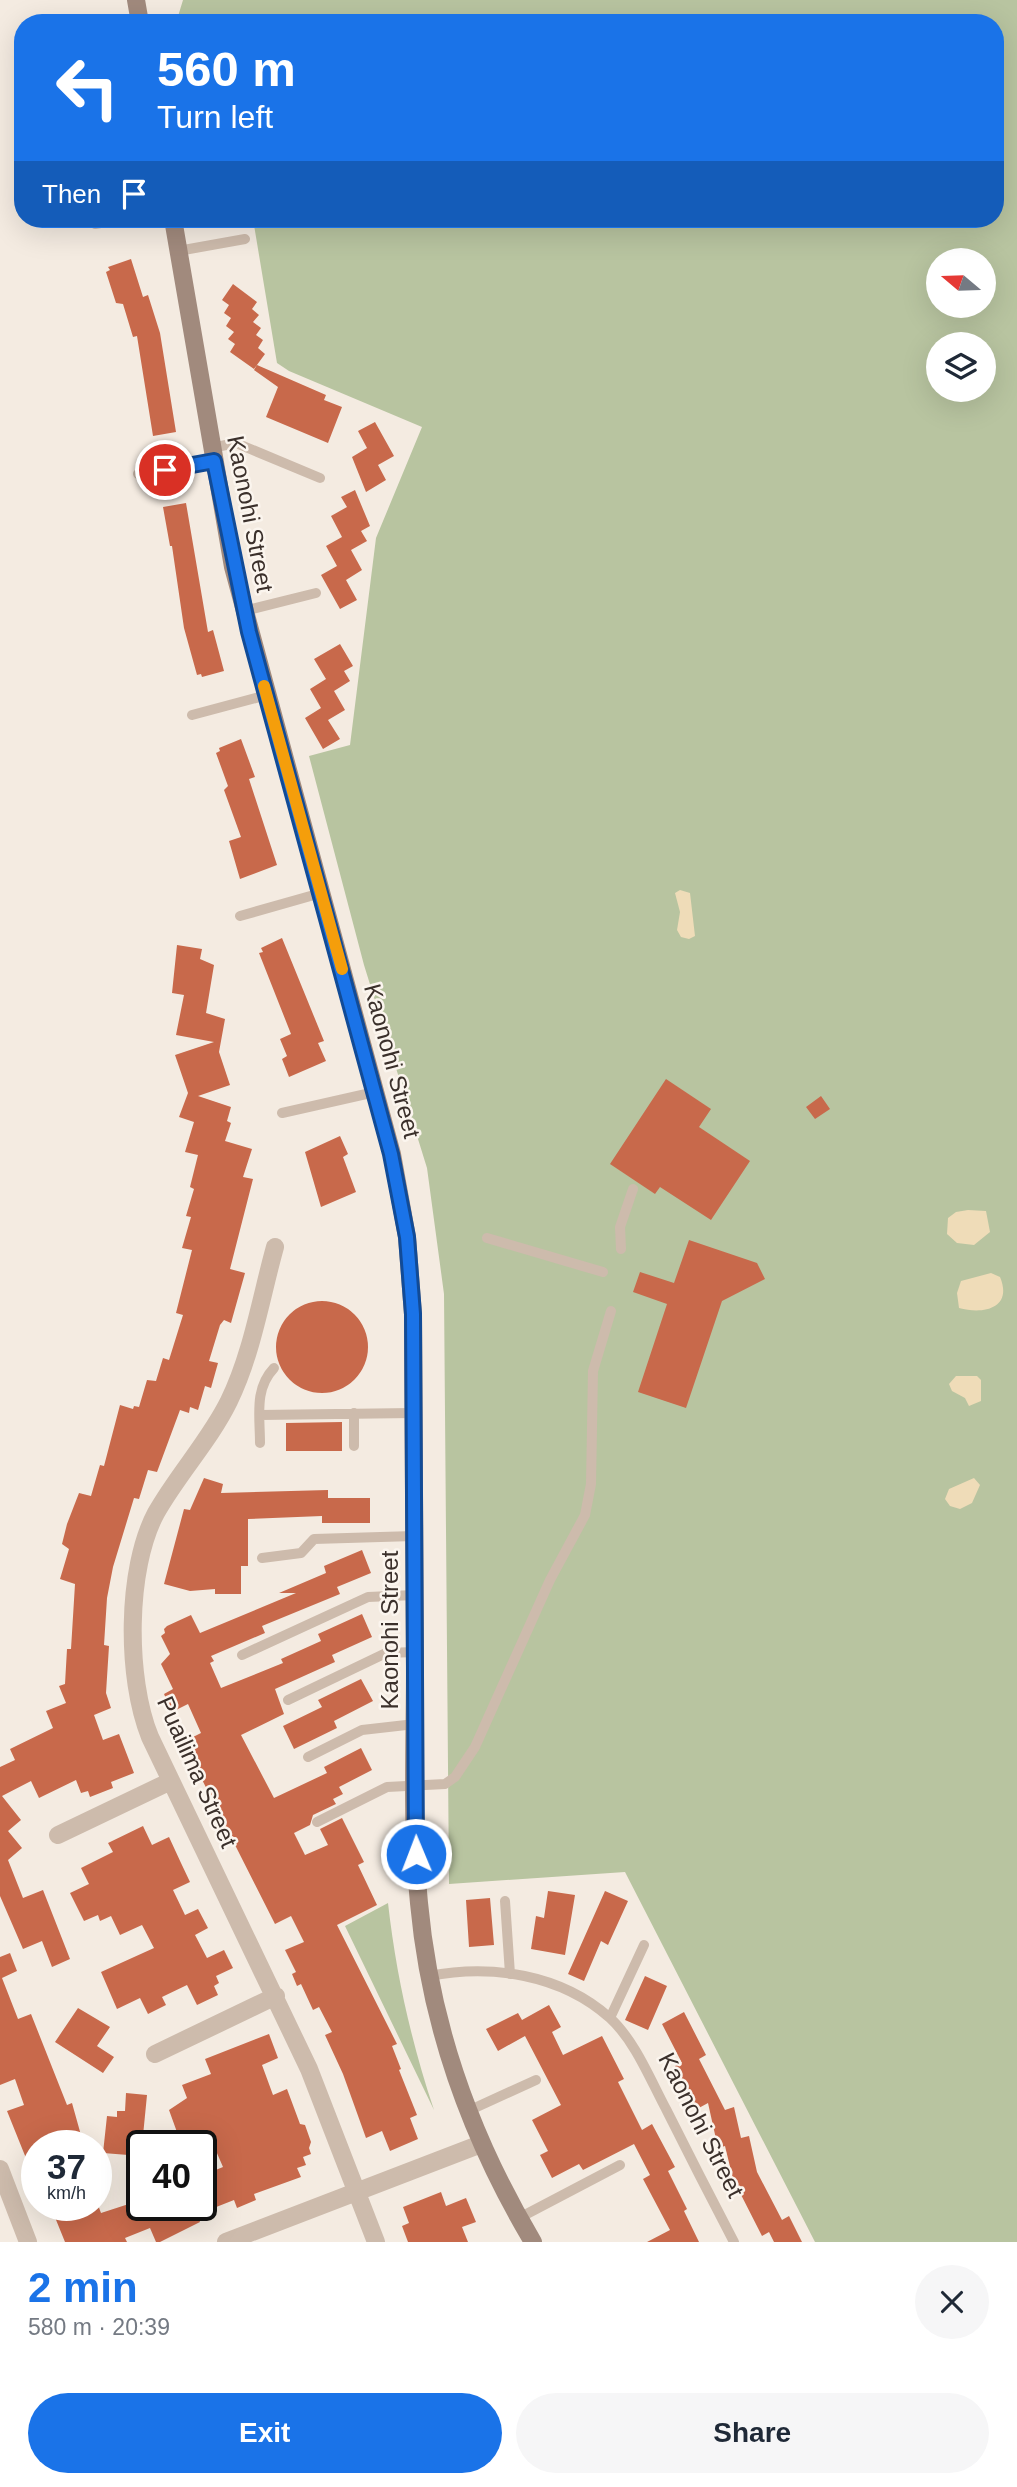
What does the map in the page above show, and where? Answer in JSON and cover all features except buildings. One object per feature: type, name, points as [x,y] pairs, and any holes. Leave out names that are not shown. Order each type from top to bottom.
[{"type":"street","name":"Kaonohi Street","points":[[174,228],[213,455],[244,611],[375,1092],[394,1167],[407,1237],[413,1314],[417,1881],[429,1976],[447,2051],[468,2111],[481,2144],[533,2242]]},
{"type":"street","name":"Puailima Street","points":[[275,1247],[229,1402],[155,1514],[140,1556],[136,1580],[135,1690],[140,1712],[171,1781],[309,2069],[376,2242]]},
{"type":"street","points":[[58,1835],[171,1781]]},
{"type":"street","points":[[155,2054],[276,1996]]},
{"type":"street","points":[[226,2242],[481,2144]]},
{"type":"street","points":[[0,2169],[29,2242]]},
{"type":"lane","points":[[178,251],[246,239]]},
{"type":"lane","points":[[138,474],[213,455],[236,443],[320,478]]},
{"type":"lane","points":[[244,611],[316,593]]},
{"type":"lane","points":[[192,715],[267,695]]},
{"type":"lane","points":[[240,915],[321,893]]},
{"type":"lane","points":[[282,1113],[375,1092]]},
{"type":"lane","points":[[621,1249],[620,1227],[633,1189]]},
{"type":"lane","points":[[487,1238],[603,1272]]},
{"type":"lane","points":[[317,1822],[387,1787],[445,1784],[455,1777],[475,1746],[550,1580],[585,1515],[589,1500],[593,1371],[611,1311]]},
{"type":"lane","points":[[260,1443],[261,1385],[274,1368]]},
{"type":"lane","points":[[354,1413],[355,1446]]},
{"type":"lane","points":[[260,1415],[413,1413]]},
{"type":"lane","points":[[262,1558],[301,1553],[314,1539],[414,1536]]},
{"type":"lane","points":[[242,1656],[368,1597],[414,1595]]},
{"type":"lane","points":[[288,1700],[386,1653],[415,1652]]},
{"type":"lane","points":[[308,1757],[362,1730],[415,1724]]},
{"type":"lane","points":[[505,1901],[510,1973]]},
{"type":"lane","points":[[610,2018],[644,1945]]},
{"type":"lane","name":"Kaonohi Street","points":[[429,1976],[458,1970],[510,1973],[552,1983],[610,2018],[642,2062],[734,2242]]},
{"type":"lane","points":[[468,2111],[536,2080]]},
{"type":"lane","points":[[519,2218],[620,2165]]},
{"type":"green space","points":[[183,0],[1017,0],[1017,2242],[815,2242],[625,1872],[449,1884],[444,1294],[427,1168],[364,965],[309,756],[350,745],[376,538],[422,427],[289,371],[277,363],[254,228],[1004,228],[1004,14],[179,14]]},
{"type":"green space","points":[[388,1903],[405,2007],[434,2110],[345,1926]]},
{"type":"sand","points":[[680,890],[690,893],[695,936],[689,939],[681,937],[677,930],[680,912],[675,893]]},
{"type":"sand","points":[[986,1211],[990,1232],[974,1245],[957,1243],[947,1234],[948,1218],[956,1212]]},
{"type":"sand","points":[[991,1273],[1000,1277],[1003,1296],[999,1302],[986,1309],[959,1308],[957,1293],[961,1281]]},
{"type":"sand","points":[[956,1376],[977,1376],[981,1380],[981,1401],[969,1406],[965,1398],[952,1391],[949,1384]]},
{"type":"sand","points":[[974,1478],[980,1485],[972,1503],[960,1509],[950,1506],[945,1499],[949,1489]]},
{"type":"slow traffic","points":[[264,686],[342,969]]},
{"type":"route","points":[[165,470],[214,461],[233,567],[249,632],[400,1194],[407,1237],[413,1314],[416,1854]]}]
